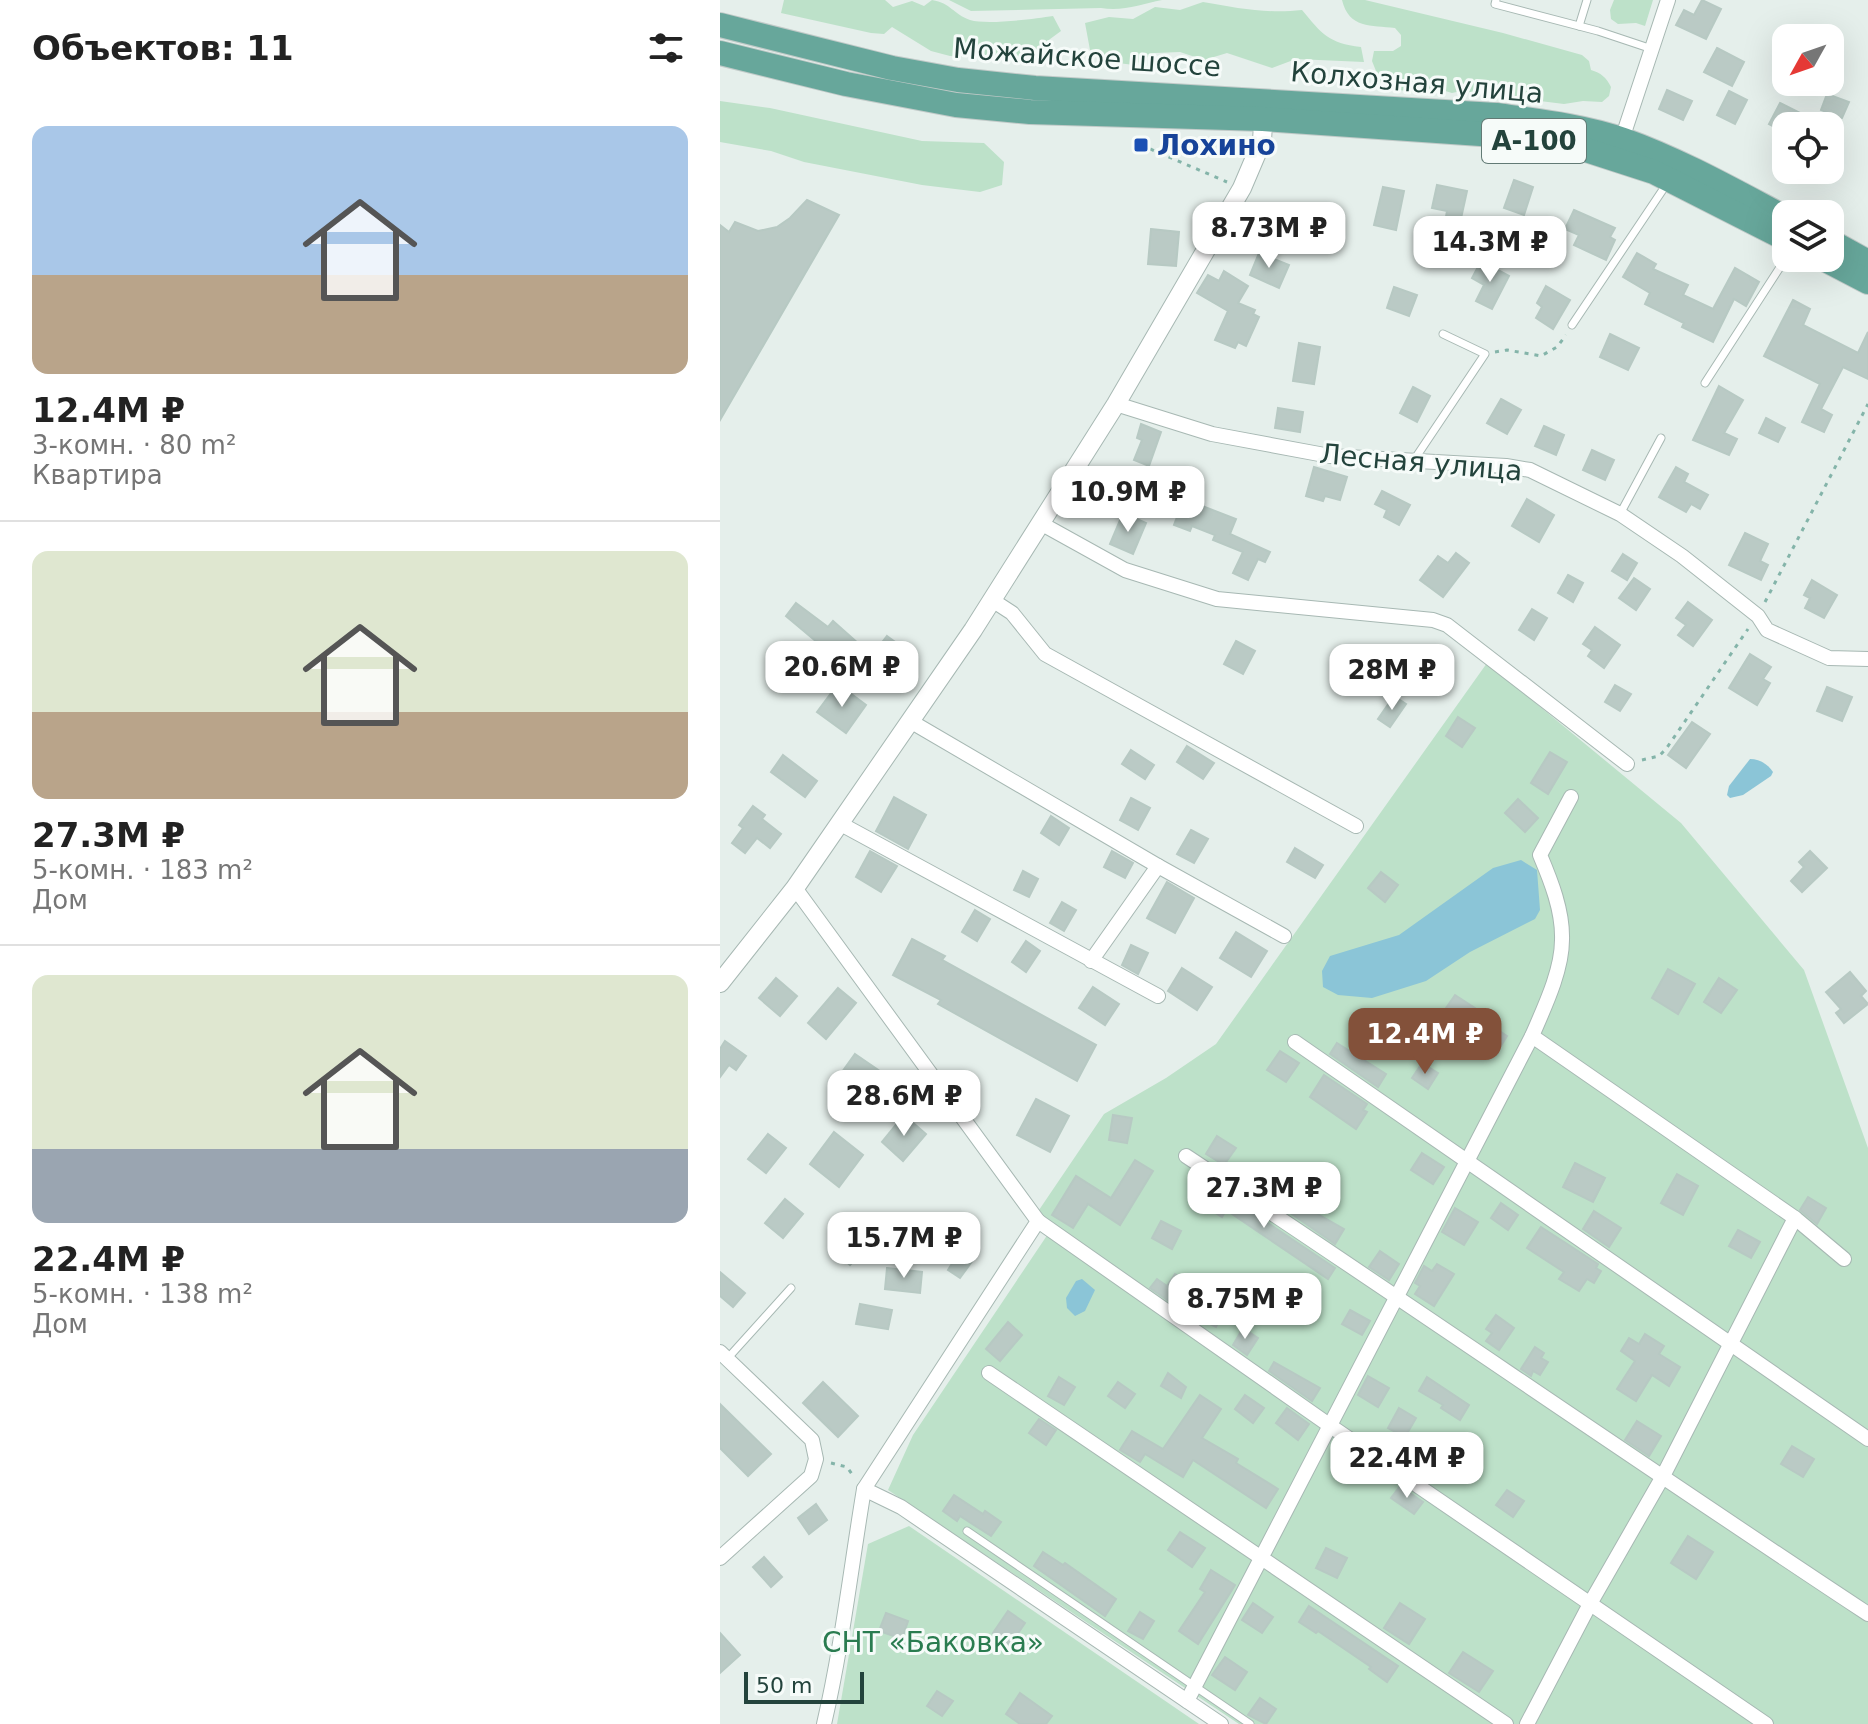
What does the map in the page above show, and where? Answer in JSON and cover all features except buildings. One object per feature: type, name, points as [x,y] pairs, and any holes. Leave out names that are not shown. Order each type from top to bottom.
[{"type":"main road","name":"Можайское шоссе","points":[[720,25],[892,68],[958,80],[1264,109]]},
{"type":"main road","name":"Можайское шоссе","points":[[720,53],[846,84],[956,105],[1030,112],[1264,109]]},
{"type":"main road","name":"Колхозная улица","points":[[1264,109],[1496,115],[1542,121],[1622,139],[1695,171],[1772,211]]},
{"type":"main road","name":"Колхозная улица","points":[[1264,109],[1495,135],[1583,149],[1670,180],[1772,232]]},
{"type":"main road","points":[[1844,249],[1868,262]]},
{"type":"main road","points":[[1844,269],[1868,282]]},
{"type":"street","points":[[1622,139],[1668,0]]},
{"type":"street","points":[[720,983],[795,888],[1042,524],[1242,188],[1257,157],[1264,109]]},
{"type":"street","name":"Лесная улица","points":[[1116,404],[1212,434],[1330,456],[1530,470],[1620,514],[1682,556],[1758,616],[1767,630],[1829,658],[1868,659]]},
{"type":"street","points":[[1042,524],[1125,570],[1217,599],[1433,620],[1447,625],[1627,764]]},
{"type":"street","points":[[992,600],[1012,613],[1045,654],[1356,826]]},
{"type":"street","points":[[910,721],[1284,936]]},
{"type":"street","points":[[1187,1701],[1467,1163],[1551,992],[1562,940],[1554,890],[1540,855],[1571,797]]},
{"type":"street","points":[[839,823],[1158,996]]},
{"type":"street","points":[[1091,961],[1158,866]]},
{"type":"street","points":[[795,888],[1038,1221],[1329,1425],[1766,1724]]},
{"type":"street","points":[[1532,1036],[1795,1218],[1844,1259]]},
{"type":"street","points":[[1295,1042],[1868,1439]]},
{"type":"street","points":[[1186,1156],[1868,1614]]},
{"type":"street","points":[[1527,1724],[1591,1602],[1662,1478],[1795,1218]]},
{"type":"street","points":[[824,1724],[836,1674],[864,1489],[1038,1221]]},
{"type":"street","points":[[720,1558],[811,1476],[816,1459],[812,1440],[722,1354]]},
{"type":"street","points":[[989,1373],[1506,1724]]},
{"type":"street","points":[[864,1489],[901,1507],[1221,1724]]},
{"type":"lane","points":[[1496,0],[1495,4],[1652,49]]},
{"type":"lane","points":[[1579,26],[1587,0]]},
{"type":"lane","points":[[1572,325],[1670,180]]},
{"type":"lane","points":[[1705,383],[1777,272]]},
{"type":"lane","points":[[1413,462],[1485,354],[1443,334]]},
{"type":"lane","points":[[1620,514],[1661,438]]},
{"type":"lane","points":[[722,1354],[791,1288]]},
{"type":"lane","points":[[967,1531],[1250,1724]]},
{"type":"path","points":[[1141,145],[1242,188]]},
{"type":"path","points":[[1485,354],[1507,350],[1548,355],[1572,325]]},
{"type":"path","points":[[816,1459],[847,1467],[864,1489]]},
{"type":"green space","points":[[784,0],[885,0],[893,7],[912,1],[924,6],[932,0],[970,20],[1011,21],[1053,16],[1061,31],[1027,56],[950,56],[931,51],[892,27],[884,34],[871,33],[781,13]]},
{"type":"green space","points":[[949,0],[1162,0],[1117,9],[971,11]]},
{"type":"green space","points":[[1342,0],[1365,0],[1582,55],[1589,61],[1591,70],[1600,74],[1611,87],[1609,96],[1602,102],[1564,104],[1461,91],[1452,93],[1442,90],[1423,95],[1382,86],[1372,61],[1374,51],[1393,51],[1401,46],[1401,35],[1395,28],[1356,21],[1345,9]]},
{"type":"green space","points":[[1614,0],[1653,0],[1645,26],[1618,24],[1611,19]]},
{"type":"green space","points":[[1203,2],[1264,11],[1302,10],[1333,40],[1361,47],[1364,62],[1296,59],[1272,68],[1227,53],[1204,60],[1180,52],[1155,53],[1134,65],[1110,62],[1090,50],[1085,23],[1109,17],[1133,19],[1155,7],[1180,10]]},
{"type":"green space","points":[[720,101],[770,108],[922,141],[984,143],[1004,162],[1002,185],[980,192],[922,185],[720,142]]},
{"type":"green space","points":[[1487,663],[1681,823],[1804,970],[1868,1148],[1868,1724],[1239,1724],[888,1490],[913,1435],[1052,1228],[1039,1210],[1104,1114],[1216,1044]]},
{"type":"green space","name":"СНТ «Баковка»","points":[[909,1526],[1199,1724],[837,1724],[868,1544]]},
{"type":"water","points":[[1750,759],[1766,764],[1773,772],[1771,776],[1743,795],[1730,798],[1727,795],[1729,786]]},
{"type":"water","points":[[1521,860],[1537,870],[1540,910],[1535,919],[1470,952],[1426,981],[1372,998],[1338,995],[1323,987],[1322,971],[1330,956],[1399,935],[1493,868]]},
{"type":"water","points":[[1082,1279],[1095,1290],[1085,1311],[1075,1316],[1067,1308],[1066,1298],[1076,1281]]},
{"type":"place","name":"Лохино","points":[[1141,145]]}]
